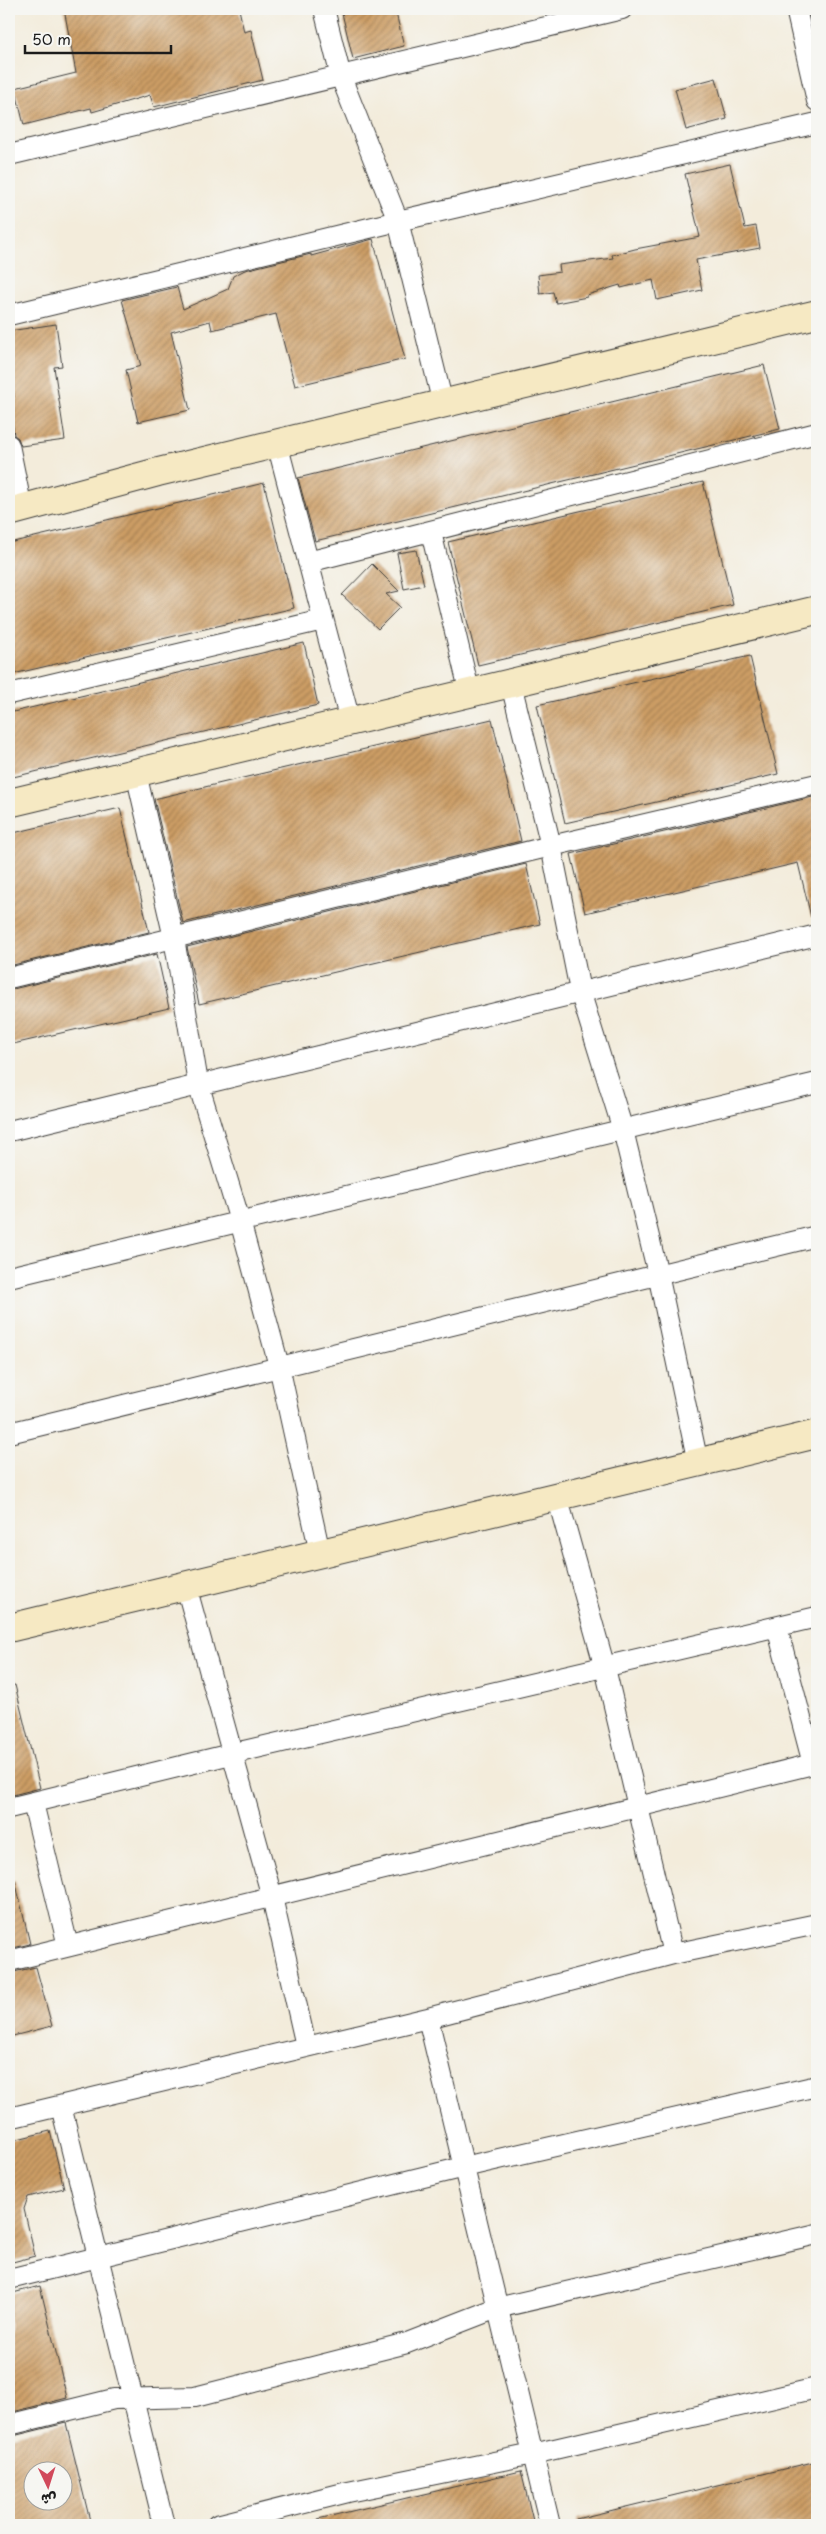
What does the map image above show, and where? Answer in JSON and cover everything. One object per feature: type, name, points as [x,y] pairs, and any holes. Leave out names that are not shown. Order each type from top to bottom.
[{"type":"street","points":[[324,9],[342,77],[398,221],[443,404]]},
{"type":"street","points":[[9,155],[622,9]]},
{"type":"street","points":[[796,9],[817,101]]},
{"type":"street","points":[[9,315],[398,221],[817,123]]},
{"type":"street","points":[[9,445],[15,511],[158,472],[817,314]]},
{"type":"street","points":[[308,562],[817,433]]},
{"type":"street","points":[[277,443],[350,721]]},
{"type":"street","points":[[431,532],[470,694]]},
{"type":"street","points":[[9,803],[817,610]]},
{"type":"street","points":[[9,694],[323,620]]},
{"type":"street","points":[[511,684],[550,846],[580,991],[623,1130],[658,1274],[698,1462]]},
{"type":"street","points":[[136,773],[174,938],[198,1083],[240,1222],[279,1366],[320,1554]]},
{"type":"street","points":[[9,978],[550,846],[817,784]]},
{"type":"street","points":[[9,1131],[198,1083],[817,935]]},
{"type":"street","points":[[9,1277],[817,1083]]},
{"type":"street","points":[[9,1433],[817,1236]]},
{"type":"street","points":[[9,1628],[817,1434]]},
{"type":"street","points":[[557,1496],[606,1668],[673,1954]]},
{"type":"street","points":[[186,1586],[272,1897],[306,2046]]},
{"type":"street","points":[[9,1808],[817,1617]]},
{"type":"street","points":[[9,1961],[815,1764],[776,1627]]},
{"type":"street","points":[[33,1803],[68,1946]]},
{"type":"street","points":[[9,2118],[428,2018],[673,1954],[817,1924]]},
{"type":"street","points":[[428,2018],[550,2525]]},
{"type":"street","points":[[9,2279],[464,2168],[817,2086]]},
{"type":"street","points":[[61,2106],[164,2525]]},
{"type":"street","points":[[9,2425],[114,2399],[195,2397],[407,2343],[497,2308],[687,2266],[817,2234]]},
{"type":"street","points":[[217,2525],[348,2492],[533,2454],[817,2388]]},
{"type":"building","points":[[64,9],[239,9],[244,32],[251,30],[263,80],[154,107],[150,95],[92,112],[91,108],[24,125],[15,88],[76,73]]},
{"type":"building","points":[[341,9],[395,9],[404,46],[353,59]]},
{"type":"building","points":[[808,9],[817,9],[817,28],[813,29]]},
{"type":"building","points":[[716,78],[727,119],[686,130],[675,89]]},
{"type":"building","points":[[730,164],[745,228],[756,226],[760,248],[696,260],[702,290],[657,300],[653,280],[621,288],[620,285],[587,295],[587,297],[556,303],[553,292],[540,294],[538,275],[560,272],[559,265],[613,258],[612,255],[635,249],[700,237],[685,174]]},
{"type":"building","points":[[373,239],[405,359],[295,386],[276,314],[212,330],[210,321],[171,332],[190,410],[138,422],[126,370],[141,366],[122,300],[177,287],[183,309],[228,289],[233,276],[245,270],[311,254],[311,256]]},
{"type":"building","points":[[56,324],[62,366],[54,367],[65,440],[21,446],[18,438],[14,435],[9,398],[14,397],[9,359],[9,331]]},
{"type":"building","points":[[764,365],[780,429],[315,541],[298,478]]},
{"type":"building","points":[[703,482],[733,605],[478,665],[448,542]]},
{"type":"building","points":[[264,483],[294,608],[9,675],[9,543]]},
{"type":"building","points":[[416,550],[424,585],[404,589],[397,553]]},
{"type":"building","points":[[372,564],[399,591],[386,594],[400,607],[378,629],[342,595]]},
{"type":"building","points":[[304,643],[318,705],[9,778],[9,713]]},
{"type":"building","points":[[750,656],[778,774],[565,823],[537,705]]},
{"type":"building","points":[[492,719],[521,841],[183,923],[154,799]]},
{"type":"building","points":[[817,796],[817,916],[811,917],[798,863],[585,913],[571,854]]},
{"type":"building","points":[[120,808],[149,932],[9,966],[9,834]]},
{"type":"building","points":[[526,864],[540,924],[199,1004],[187,947]]},
{"type":"building","points":[[157,954],[169,1008],[9,1045],[9,990]]},
{"type":"building","points":[[15,1685],[40,1788],[9,1796],[9,1686]]},
{"type":"building","points":[[15,1880],[30,1944],[9,1949],[9,1881]]},
{"type":"building","points":[[36,1967],[52,2026],[9,2037],[9,1973]]},
{"type":"building","points":[[50,2131],[64,2188],[28,2197],[24,2209],[35,2256],[9,2263],[9,2141]]},
{"type":"building","points":[[40,2286],[67,2398],[9,2413],[9,2294]]},
{"type":"building","points":[[66,2423],[91,2525],[9,2525],[9,2437]]},
{"type":"building","points":[[817,2461],[817,2522],[805,2525],[576,2525],[576,2519]]},
{"type":"building","points":[[521,2471],[534,2525],[319,2525],[318,2519]]}]
